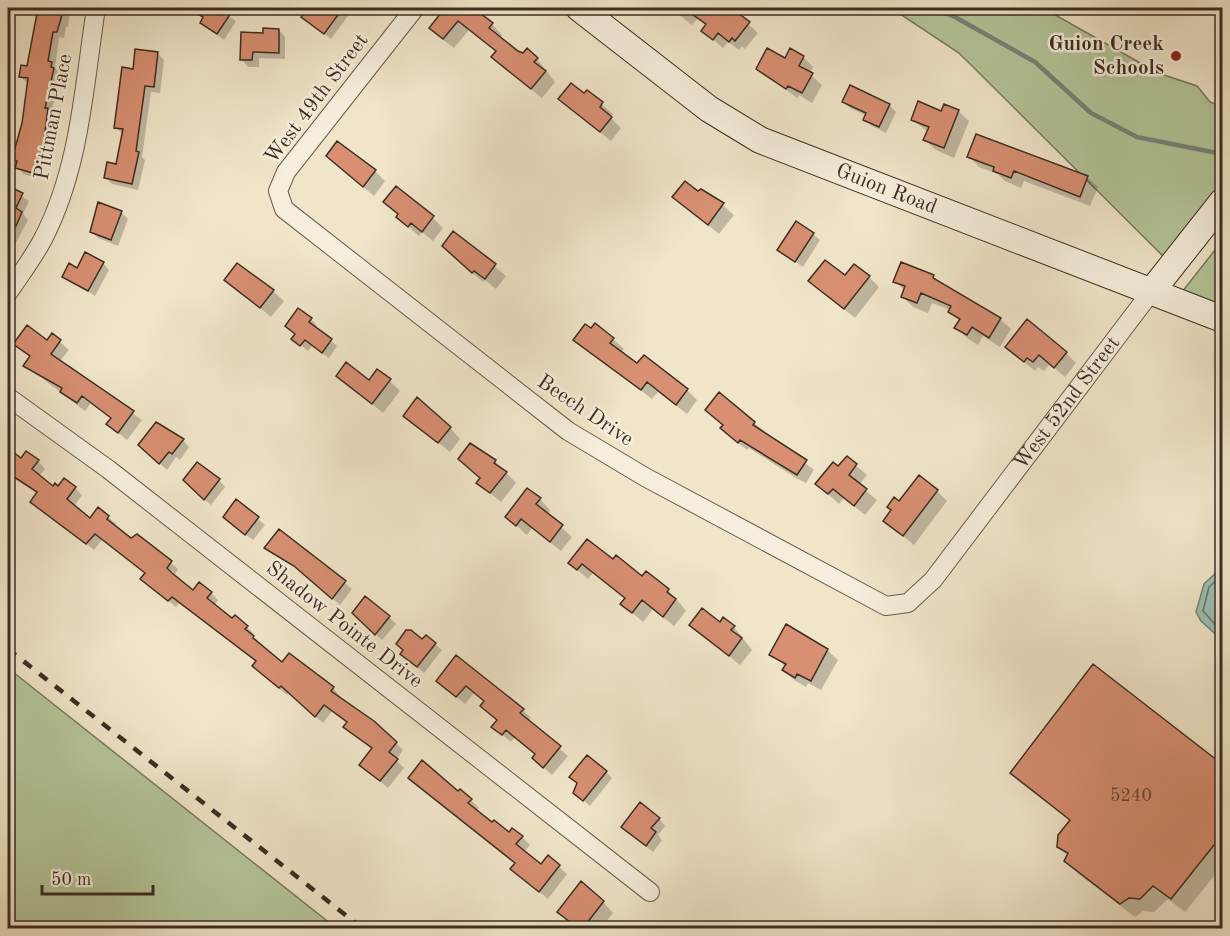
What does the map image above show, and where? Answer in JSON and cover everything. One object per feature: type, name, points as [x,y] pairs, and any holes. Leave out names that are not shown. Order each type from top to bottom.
[{"type":"street","name":"Pittman Place","points":[[8,292],[42,240],[64,190],[78,131],[96,8]]},
{"type":"street","name":"West 49th Street","points":[[278,191],[286,172],[415,8]]},
{"type":"street","name":"Guion Road","points":[[579,8],[709,109],[760,140],[1222,319]]},
{"type":"street","name":"Beech Drive","points":[[278,191],[284,209],[568,431],[645,477],[886,606],[908,603]]},
{"type":"street","name":"West 52nd Street","points":[[908,603],[933,580],[1222,202]]},
{"type":"street","name":"Shadow Pointe Drive","points":[[8,397],[108,469],[650,892]]},
{"type":"green space","points":[[891,8],[1043,8],[1158,73],[1197,86],[1210,102],[1222,107],[1222,202],[1172,265],[959,53]]},
{"type":"green space","points":[[1222,241],[1222,319],[1175,301]]},
{"type":"green space","points":[[8,668],[47,699],[336,928],[8,928]]},
{"type":"water","points":[[1222,567],[1222,640],[1201,621],[1196,612],[1204,584]]},
{"type":"building","points":[[38,8],[64,8],[57,32],[53,32],[48,61],[52,62],[51,67],[54,68],[45,108],[48,108],[43,147],[33,173],[15,168],[17,161],[12,159],[22,123],[28,78],[19,77],[21,65],[27,66]]},
{"type":"building","points":[[188,8],[222,8],[231,13],[217,34],[200,23],[203,17]]},
{"type":"building","points":[[308,8],[343,8],[324,34],[301,17]]},
{"type":"building","points":[[442,8],[485,8],[480,13],[493,23],[489,28],[518,51],[523,53],[527,48],[538,58],[534,62],[546,71],[531,89],[491,57],[496,51],[458,21],[443,39],[429,28],[444,9]]},
{"type":"building","points":[[683,8],[731,8],[750,22],[735,41],[732,38],[729,42],[718,33],[713,40],[701,31],[706,24]]},
{"type":"building","points":[[263,28],[279,29],[279,53],[253,52],[252,60],[240,60],[241,32],[263,33]]},
{"type":"building","points":[[767,48],[785,58],[790,48],[804,56],[799,66],[813,73],[802,93],[788,86],[786,89],[756,69]]},
{"type":"building","points":[[135,49],[158,52],[154,87],[145,86],[136,151],[139,152],[132,184],[104,178],[107,162],[116,164],[123,129],[114,128],[122,67],[133,69]]},
{"type":"building","points":[[571,83],[584,93],[587,90],[603,102],[600,107],[612,117],[600,132],[558,99]]},
{"type":"building","points":[[850,85],[890,104],[879,127],[863,120],[866,113],[842,102]]},
{"type":"building","points":[[918,101],[941,111],[944,104],[959,110],[944,148],[923,140],[929,127],[911,120]]},
{"type":"building","points":[[976,134],[1088,176],[1080,197],[1014,171],[1011,178],[993,171],[994,167],[967,157]]},
{"type":"building","points":[[337,141],[376,170],[363,187],[326,156]]},
{"type":"building","points":[[685,181],[698,191],[701,189],[724,203],[708,225],[672,197]]},
{"type":"building","points":[[8,186],[23,193],[16,208],[22,212],[16,226],[9,223],[8,226]]},
{"type":"building","points":[[396,186],[434,216],[422,232],[411,223],[408,227],[396,217],[398,214],[383,202]]},
{"type":"building","points":[[98,202],[122,211],[111,240],[90,232]]},
{"type":"building","points":[[796,221],[814,233],[795,262],[777,250]]},
{"type":"building","points":[[453,231],[496,264],[485,279],[474,271],[472,273],[442,246]]},
{"type":"building","points":[[85,252],[104,262],[88,291],[62,277],[69,263],[77,268]]},
{"type":"building","points":[[825,260],[845,275],[854,264],[870,276],[844,309],[808,281]]},
{"type":"building","points":[[901,262],[934,275],[933,278],[1001,318],[989,338],[972,327],[967,335],[954,328],[960,319],[948,312],[951,306],[921,293],[917,303],[901,297],[905,286],[893,282]]},
{"type":"building","points":[[237,263],[274,290],[260,308],[224,280]]},
{"type":"building","points":[[298,308],[312,318],[309,322],[332,339],[322,353],[305,340],[300,346],[291,339],[295,334],[285,326]]},
{"type":"building","points":[[1027,319],[1067,352],[1054,368],[1039,355],[1033,362],[1027,358],[1024,362],[1005,347]]},
{"type":"building","points":[[595,323],[614,338],[610,343],[637,363],[644,355],[688,389],[676,405],[647,382],[641,390],[573,340],[585,324],[591,328]]},
{"type":"building","points":[[27,325],[47,340],[52,333],[61,340],[51,354],[134,411],[118,433],[106,424],[111,418],[82,396],[77,403],[60,392],[62,388],[23,366],[30,356],[13,344]]},
{"type":"building","points":[[346,362],[369,380],[377,369],[391,379],[372,404],[336,376]]},
{"type":"building","points":[[719,392],[755,422],[753,425],[807,460],[797,475],[740,440],[738,443],[720,428],[723,425],[705,410]]},
{"type":"building","points":[[417,397],[451,427],[438,443],[403,416]]},
{"type":"building","points":[[156,422],[184,439],[172,454],[169,452],[159,464],[138,445]]},
{"type":"building","points":[[470,443],[496,460],[494,463],[507,472],[490,493],[476,483],[480,478],[458,459]]},
{"type":"building","points":[[8,448],[21,458],[26,451],[39,460],[32,469],[53,486],[55,483],[58,486],[64,478],[76,487],[67,499],[90,518],[98,507],[109,516],[107,519],[131,538],[137,534],[172,561],[167,568],[193,590],[199,582],[212,592],[207,598],[232,618],[235,615],[248,626],[245,629],[254,636],[253,638],[282,662],[289,653],[334,687],[331,691],[374,721],[397,742],[389,752],[398,759],[380,781],[359,765],[372,748],[343,727],[347,722],[324,705],[315,717],[281,686],[279,688],[252,666],[256,661],[172,597],[168,601],[140,579],[145,573],[95,534],[86,544],[30,502],[37,492],[8,473]]},
{"type":"building","points":[[847,456],[857,464],[849,475],[867,489],[854,506],[833,489],[828,494],[815,484],[833,462],[838,466]]},
{"type":"building","points":[[197,462],[220,479],[204,500],[183,480]]},
{"type":"building","points":[[919,475],[938,490],[903,536],[883,521],[891,510],[887,507],[894,497],[899,501]]},
{"type":"building","points":[[527,488],[541,498],[536,504],[563,525],[550,542],[521,519],[516,526],[505,517]]},
{"type":"building","points":[[236,499],[259,517],[245,535],[223,517]]},
{"type":"building","points":[[279,529],[346,581],[332,599],[294,566],[264,548]]},
{"type":"building","points":[[587,539],[613,559],[616,555],[642,576],[646,571],[669,589],[667,592],[676,599],[663,617],[642,600],[632,613],[620,604],[625,598],[582,564],[577,570],[568,563]]},
{"type":"building","points":[[365,596],[390,616],[375,635],[352,613]]},
{"type":"building","points":[[702,608],[720,622],[723,617],[735,626],[731,630],[742,638],[729,656],[689,625]]},
{"type":"building","points":[[786,624],[828,649],[811,681],[797,674],[795,678],[782,670],[786,664],[769,655]]},
{"type":"building","points":[[406,630],[411,630],[422,639],[426,635],[436,643],[417,667],[400,654],[403,650],[396,644]]},
{"type":"building","points":[[456,655],[524,709],[520,713],[561,746],[543,768],[532,758],[535,754],[506,730],[502,735],[491,727],[497,720],[480,706],[484,701],[466,686],[456,697],[436,681]]},
{"type":"building","points":[[1093,664],[1222,764],[1222,835],[1171,899],[1153,886],[1140,899],[1129,898],[1120,904],[1064,861],[1068,853],[1057,847],[1058,835],[1070,820],[1010,773]]},
{"type":"building","points":[[587,755],[607,771],[583,801],[573,793],[577,783],[569,777]]},
{"type":"building","points":[[422,760],[458,791],[460,789],[472,799],[468,803],[492,822],[494,820],[509,832],[512,828],[523,836],[516,844],[541,864],[548,855],[560,865],[539,892],[510,869],[515,863],[408,778]]},
{"type":"building","points":[[640,802],[660,818],[651,828],[656,832],[646,846],[621,827]]},
{"type":"building","points":[[581,881],[604,901],[583,928],[578,928],[557,912]]},
{"type":"waterway","points":[[932,8],[955,17],[1035,62],[1091,113],[1137,137],[1222,154]]},
{"type":"railway","points":[[8,649],[362,928]]},
{"type":"place","name":"Guion Creek Schools","points":[[1176,56]]}]
